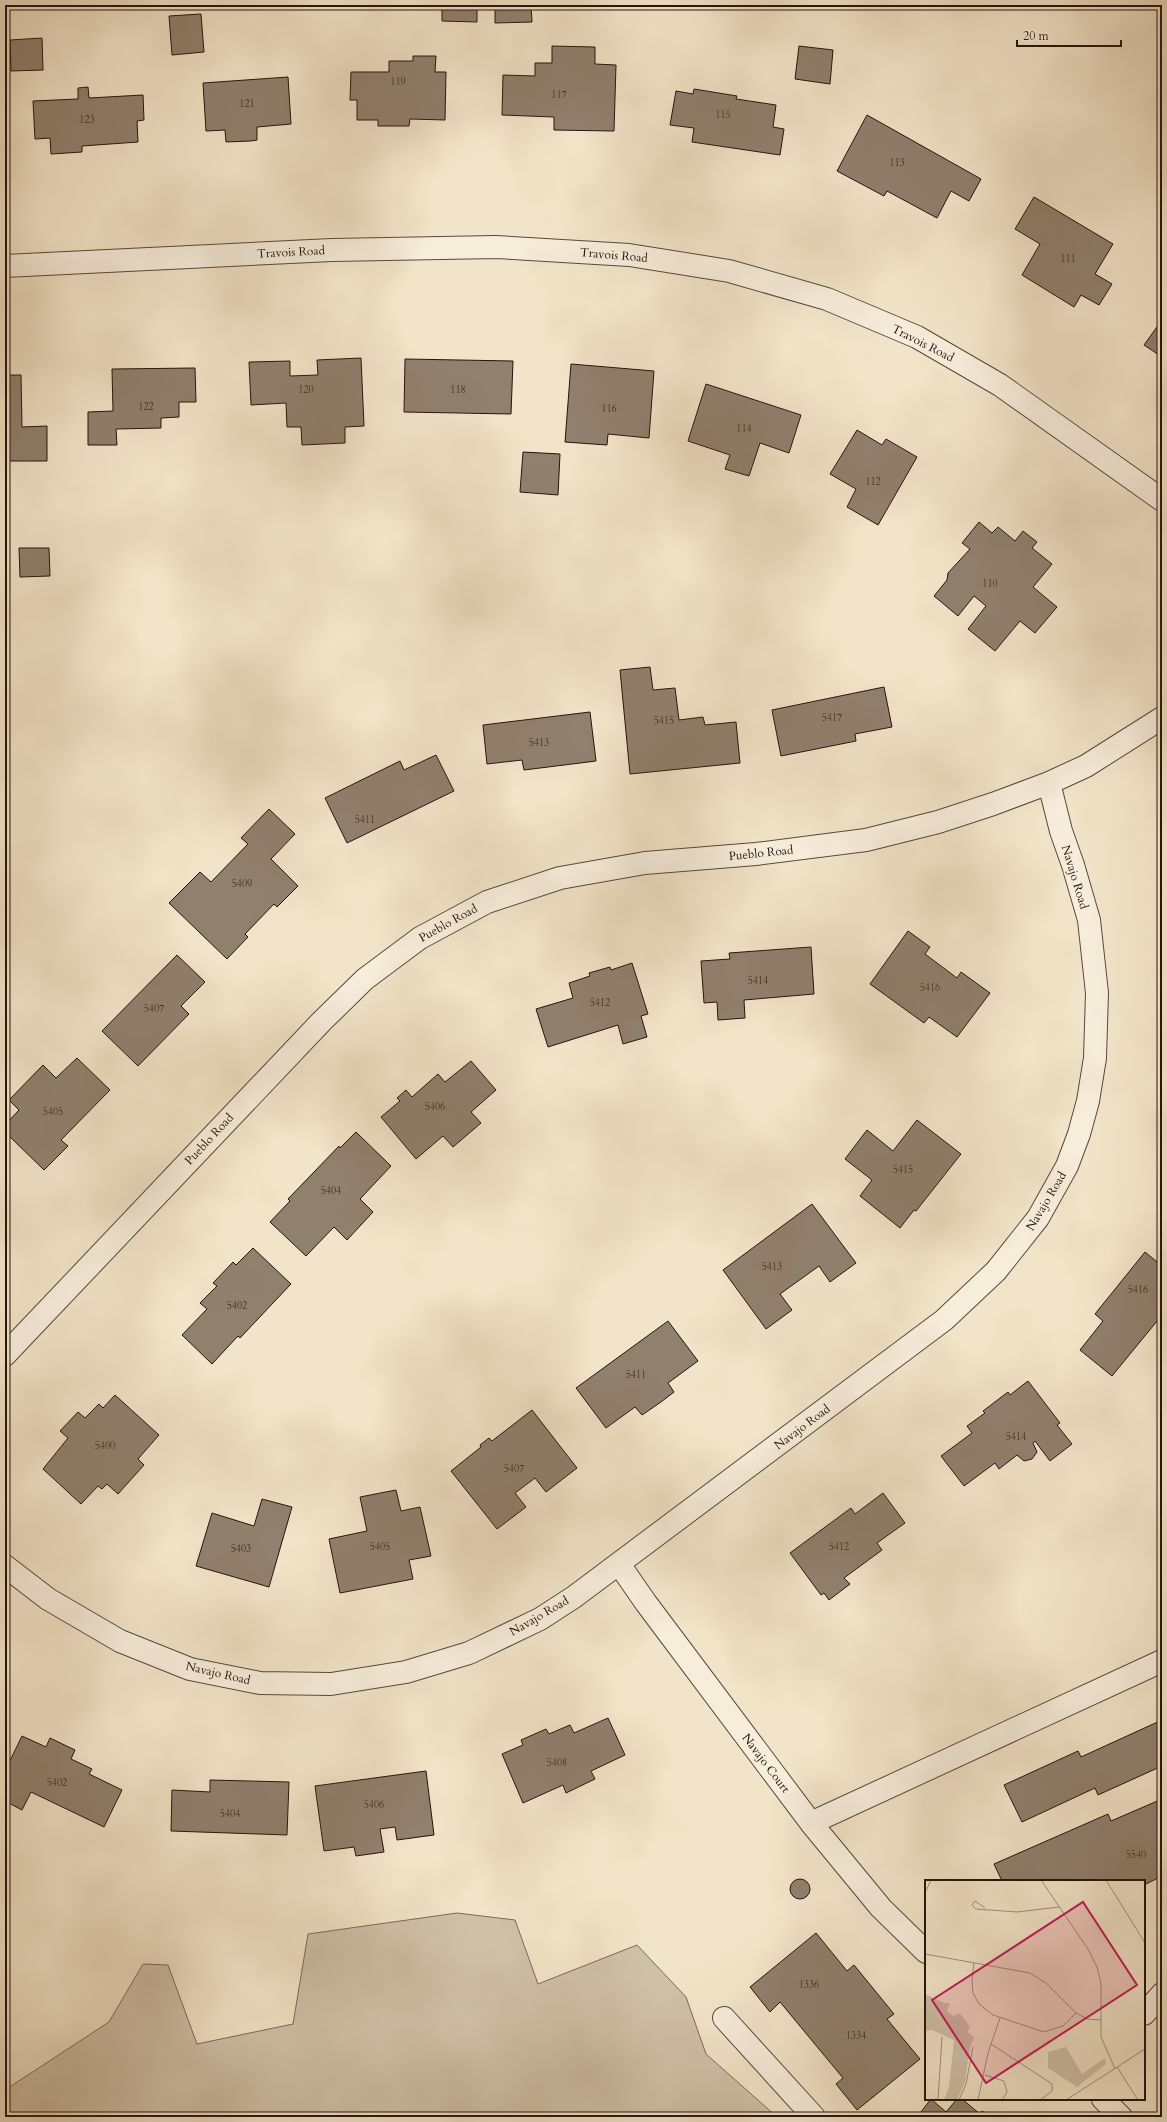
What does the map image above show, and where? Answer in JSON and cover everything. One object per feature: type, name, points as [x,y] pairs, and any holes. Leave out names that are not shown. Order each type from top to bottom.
[{"type":"street","name":"Travois Road","points":[[5,266],[332,250],[496,248],[629,255],[729,271],[828,299],[917,337],[1000,385],[1162,500]]},
{"type":"street","points":[[1049,783],[1086,766],[1162,718]]},
{"type":"street","name":"Pueblo Road","points":[[5,1356],[322,1021],[365,979],[420,938],[487,902],[560,878],[645,862],[756,854],[866,840],[938,822],[993,804],[1049,783]]},
{"type":"street","name":"Navajo Road","points":[[5,1566],[48,1599],[120,1641],[190,1668],[260,1683],[331,1684],[406,1672],[469,1653],[540,1619],[619,1564],[944,1320],[996,1271],[1038,1218],[1067,1166],[1079,1134],[1088,1101],[1095,1058],[1097,994],[1088,920],[1073,865],[1061,832],[1049,783]]},
{"type":"street","name":"Navajo Court","points":[[619,1564],[646,1603],[811,1823],[881,1908],[925,1951]]},
{"type":"street","points":[[811,1823],[1162,1661]]},
{"type":"street","points":[[1145,2013],[1162,1994]]},
{"type":"street","points":[[724,2018],[814,2117]]},
{"type":"street","points":[[1104,2100],[1121,2117]]},
{"type":"shaded area","points":[[457,1913],[515,1920],[538,1984],[637,1945],[686,1997],[706,2054],[777,2117],[5,2117],[5,2090],[109,2022],[143,1964],[168,1965],[197,2044],[293,2024],[308,1934]]},
{"type":"building","points":[[433,5],[477,5],[477,22],[442,21],[442,9],[433,9]]},
{"type":"building","points":[[495,5],[531,5],[532,22],[495,23]]},
{"type":"building","points":[[201,14],[204,52],[172,55],[169,16]]},
{"type":"building","points":[[42,38],[43,70],[11,71],[10,40]]},
{"type":"building","points":[[552,46],[595,47],[595,64],[616,65],[614,131],[554,130],[554,117],[502,115],[503,75],[535,76],[535,63],[552,63]]},
{"type":"building","points":[[799,46],[833,50],[830,84],[795,79]]},
{"type":"building","points":[[413,56],[436,56],[435,72],[446,72],[445,120],[410,119],[409,126],[378,126],[378,120],[357,120],[357,100],[350,100],[351,72],[389,72],[389,61],[413,61]]},
{"type":"building","points":[[288,77],[291,124],[257,127],[257,140],[251,141],[226,142],[225,130],[206,131],[203,83]]},
{"type":"building","points":[[88,87],[89,98],[143,95],[144,120],[137,121],[138,142],[82,146],[82,152],[51,154],[50,138],[35,139],[33,101],[78,99],[78,88]]},
{"type":"building","points":[[694,89],[737,96],[736,99],[776,105],[773,127],[784,129],[780,155],[692,142],[694,128],[670,125],[676,91],[693,94]]},
{"type":"building","points":[[867,115],[981,179],[969,201],[951,191],[937,218],[887,191],[884,196],[837,171]]},
{"type":"building","points":[[1034,197],[1113,244],[1095,274],[1112,284],[1099,305],[1081,295],[1074,307],[1022,275],[1040,244],[1015,229]]},
{"type":"building","points":[[1162,320],[1162,357],[1144,345]]},
{"type":"building","points":[[361,358],[364,426],[345,427],[345,443],[302,445],[301,427],[287,427],[286,403],[251,405],[249,362],[290,361],[290,376],[318,375],[317,360]]},
{"type":"building","points":[[405,359],[513,361],[511,414],[404,412]]},
{"type":"building","points":[[571,364],[654,371],[649,438],[608,434],[607,445],[565,442]]},
{"type":"building","points":[[195,368],[196,402],[179,402],[179,417],[161,418],[161,428],[116,429],[117,445],[88,445],[88,412],[113,411],[112,369]]},
{"type":"building","points":[[5,375],[21,375],[22,427],[47,426],[47,461],[5,461]]},
{"type":"building","points":[[706,384],[801,415],[789,453],[760,443],[749,476],[725,469],[730,455],[688,441]]},
{"type":"building","points":[[857,430],[882,445],[886,439],[917,457],[878,525],[847,507],[856,489],[830,474]]},
{"type":"building","points":[[523,452],[560,454],[558,495],[520,492]]},
{"type":"building","points":[[979,522],[992,533],[998,527],[1015,541],[1023,531],[1037,542],[1032,548],[1052,564],[1033,587],[1057,607],[1035,633],[1020,621],[995,651],[968,629],[986,606],[974,596],[958,616],[934,596],[947,580],[948,573],[970,549],[962,543]]},
{"type":"building","points":[[19,548],[49,548],[50,576],[20,577]]},
{"type":"building","points":[[650,667],[653,690],[675,688],[679,720],[703,717],[705,725],[736,722],[740,763],[630,774],[620,670]]},
{"type":"building","points":[[884,687],[892,727],[855,734],[856,741],[781,756],[772,710]]},
{"type":"building","points":[[590,712],[596,761],[524,770],[522,760],[487,764],[483,725]]},
{"type":"building","points":[[436,755],[454,791],[347,843],[325,798],[400,761],[404,770]]},
{"type":"building","points":[[269,809],[295,834],[271,859],[298,886],[277,907],[274,904],[245,934],[248,937],[227,959],[169,903],[200,872],[211,882],[248,844],[241,838]]},
{"type":"building","points":[[908,931],[930,947],[925,954],[957,978],[961,972],[990,993],[957,1037],[929,1017],[924,1023],[870,984]]},
{"type":"building","points":[[811,947],[814,994],[744,1000],[745,1018],[718,1020],[717,1002],[704,1003],[701,961],[730,959],[729,953]]},
{"type":"building","points":[[177,955],[205,982],[181,1006],[189,1014],[138,1066],[102,1031]]},
{"type":"building","points":[[632,963],[648,1014],[641,1016],[647,1037],[623,1044],[618,1025],[548,1047],[536,1009],[573,998],[569,983],[590,976],[589,973],[610,967],[611,970]]},
{"type":"building","points":[[77,1058],[110,1090],[61,1140],[68,1146],[44,1170],[5,1132],[5,1125],[19,1110],[9,1100],[43,1065],[56,1078]]},
{"type":"building","points":[[471,1061],[496,1090],[471,1112],[481,1123],[453,1147],[443,1136],[416,1159],[381,1117],[400,1101],[397,1098],[406,1090],[412,1097],[438,1074],[445,1082]]},
{"type":"building","points":[[917,1120],[961,1154],[916,1211],[914,1210],[900,1228],[860,1196],[872,1180],[845,1159],[867,1130],[893,1151]]},
{"type":"building","points":[[356,1132],[391,1166],[360,1199],[373,1212],[347,1240],[334,1227],[306,1256],[270,1222],[290,1201],[288,1199],[339,1146],[340,1148]]},
{"type":"building","points":[[812,1204],[856,1263],[830,1282],[819,1266],[780,1294],[792,1310],[766,1329],[723,1270]]},
{"type":"building","points":[[253,1248],[291,1284],[240,1338],[238,1336],[212,1364],[182,1335],[207,1309],[200,1303],[217,1286],[213,1283],[233,1262],[236,1265]]},
{"type":"building","points":[[1145,1252],[1162,1266],[1162,1315],[1112,1376],[1080,1350],[1103,1321],[1095,1314]]},
{"type":"building","points":[[668,1321],[698,1361],[668,1383],[674,1392],[661,1402],[642,1415],[635,1407],[606,1428],[576,1388]]},
{"type":"building","points":[[1028,1381],[1060,1423],[1057,1425],[1072,1444],[1050,1461],[1035,1441],[1033,1443],[1037,1452],[1032,1459],[1024,1461],[1017,1455],[999,1469],[995,1463],[964,1486],[941,1456],[972,1433],[967,1426],[985,1413],[983,1411],[1008,1392],[1010,1395]]},
{"type":"building","points":[[115,1395],[159,1435],[138,1459],[144,1465],[118,1494],[107,1484],[102,1489],[98,1486],[81,1504],[43,1469],[68,1438],[60,1431],[78,1412],[85,1418],[99,1404],[103,1408]]},
{"type":"building","points":[[532,1410],[577,1468],[546,1492],[535,1478],[515,1493],[526,1507],[497,1529],[451,1471],[481,1447],[480,1445],[489,1438],[492,1441]]},
{"type":"building","points":[[396,1490],[401,1511],[420,1507],[431,1556],[409,1560],[413,1579],[340,1593],[329,1539],[367,1531],[360,1497]]},
{"type":"building","points":[[883,1493],[905,1523],[877,1543],[882,1550],[844,1578],[850,1584],[829,1600],[824,1593],[821,1595],[790,1553],[851,1508],[855,1514]]},
{"type":"building","points":[[262,1499],[292,1507],[269,1587],[196,1566],[212,1513],[254,1526]]},
{"type":"building","points":[[608,1718],[625,1755],[591,1771],[595,1779],[566,1793],[563,1785],[523,1803],[502,1754],[523,1745],[521,1740],[546,1729],[549,1734],[570,1725],[574,1733]]},
{"type":"building","points":[[1162,1720],[1162,1766],[1098,1795],[1095,1788],[1022,1822],[1004,1785],[1078,1751],[1081,1757]]},
{"type":"building","points":[[22,1736],[46,1747],[50,1738],[75,1750],[71,1759],[92,1769],[89,1774],[122,1790],[104,1827],[31,1792],[22,1810],[5,1801],[5,1786],[7,1781],[5,1780],[5,1771]]},
{"type":"building","points":[[426,1771],[434,1835],[397,1840],[395,1827],[380,1829],[384,1852],[356,1856],[354,1847],[324,1851],[315,1786]]},
{"type":"building","points":[[210,1780],[289,1782],[287,1835],[171,1831],[172,1790],[210,1792]]},
{"type":"building","points":[[1162,1799],[1162,1876],[1145,1884],[1145,1880],[1002,1880],[994,1864],[1108,1814],[1111,1821]]},
{"type":"building","points":[[800,1879],[807,1882],[810,1889],[807,1896],[800,1899],[793,1896],[790,1889],[793,1882]]},
{"type":"building","points":[[816,1933],[847,1971],[854,1965],[894,2014],[887,2019],[920,2059],[857,2110],[836,2084],[843,2078],[780,2002],[770,2012],[750,1987]]},
{"type":"building","points":[[930,2100],[946,2112],[956,2100],[963,2100],[980,2114],[982,2111],[990,2117],[917,2117]]}]
